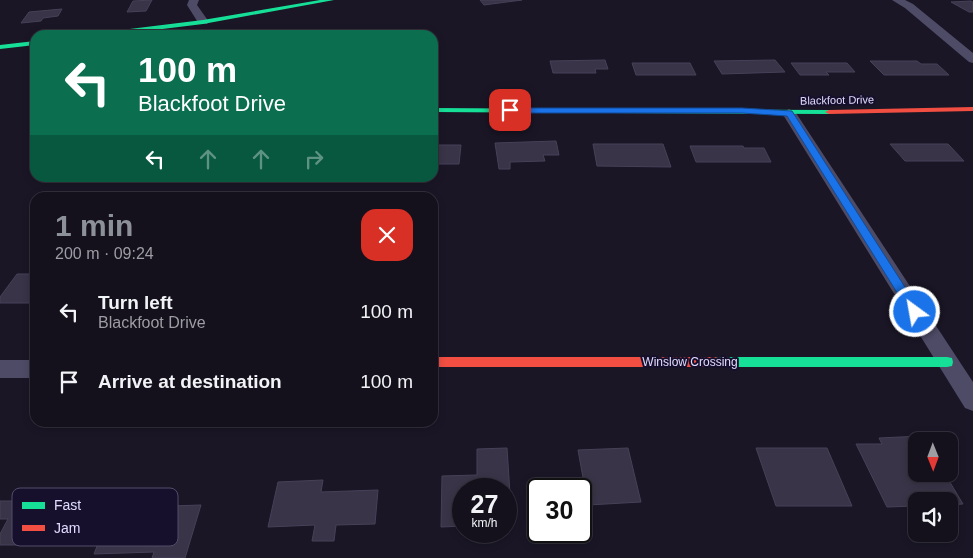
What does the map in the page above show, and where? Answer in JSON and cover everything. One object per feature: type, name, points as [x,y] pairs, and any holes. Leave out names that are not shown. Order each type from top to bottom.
[{"type":"street","points":[[194,0],[192,5],[202,22]]},
{"type":"street","points":[[137,30],[202,22],[331,0]]},
{"type":"street","points":[[897,0],[909,6],[973,59]]},
{"type":"street","points":[[0,47],[30,44]]},
{"type":"street","name":"Blackfoot Drive","points":[[438,110],[732,111],[789,113],[973,109]]},
{"type":"street","points":[[789,113],[973,401]]},
{"type":"street","name":"Winslow Crossing","points":[[438,362],[947,362]]},
{"type":"street","points":[[0,369],[30,369]]},
{"type":"building","points":[[152,0],[146,11],[127,12],[133,1]]},
{"type":"building","points":[[480,0],[522,0],[484,5]]},
{"type":"building","points":[[951,2],[973,2],[973,12],[969,12]]},
{"type":"building","points":[[62,9],[58,16],[43,18],[41,21],[21,23],[29,12]]},
{"type":"building","points":[[605,60],[608,69],[595,69],[596,73],[553,73],[550,61]]},
{"type":"building","points":[[775,60],[785,72],[722,74],[714,61]]},
{"type":"building","points":[[870,61],[917,61],[921,64],[937,64],[949,75],[884,75]]},
{"type":"building","points":[[632,63],[690,63],[696,75],[636,75]]},
{"type":"building","points":[[791,63],[847,63],[855,72],[826,72],[829,75],[800,75]]},
{"type":"building","points":[[556,141],[559,155],[543,155],[545,161],[510,162],[510,169],[499,169],[495,143]]},
{"type":"building","points":[[593,144],[663,144],[671,167],[597,166]]},
{"type":"building","points":[[890,144],[948,144],[964,161],[905,161]]},
{"type":"building","points":[[438,145],[461,145],[459,164],[438,164]]},
{"type":"building","points":[[690,146],[764,148],[771,162],[696,162]]},
{"type":"building","points":[[17,274],[30,274],[30,303],[0,303],[0,297]]},
{"type":"building","points":[[908,437],[908,482],[950,482],[956,492],[908,492],[908,506],[887,507],[856,444],[882,444],[879,438]]},
{"type":"building","points":[[507,448],[509,478],[452,478],[452,527],[441,527],[442,476],[477,475],[477,449]]},
{"type":"building","points":[[628,448],[641,502],[592,505],[592,478],[583,478],[578,450]]},
{"type":"building","points":[[756,448],[827,448],[852,506],[776,506]]},
{"type":"building","points":[[323,480],[321,492],[378,490],[375,524],[336,525],[334,541],[312,541],[315,525],[268,527],[278,482]]},
{"type":"building","points":[[958,496],[963,504],[958,504]]},
{"type":"building","points":[[0,501],[12,501],[12,545],[0,545],[0,534],[8,519],[0,519]]},
{"type":"building","points":[[201,505],[185,558],[152,558],[154,552],[94,554],[97,546],[178,546],[178,506]]},
{"type":"traffic: fast","points":[[138,30],[203,22],[331,0]]},
{"type":"traffic: fast","points":[[0,47],[30,44]]},
{"type":"traffic: fast","points":[[438,110],[829,112]]},
{"type":"traffic: fast","points":[[715,362],[947,362]]},
{"type":"traffic: jam","points":[[829,112],[973,109]]},
{"type":"traffic: jam","points":[[438,362],[715,362]]},
{"type":"route","points":[[510,110],[789,113],[915,312]]}]
